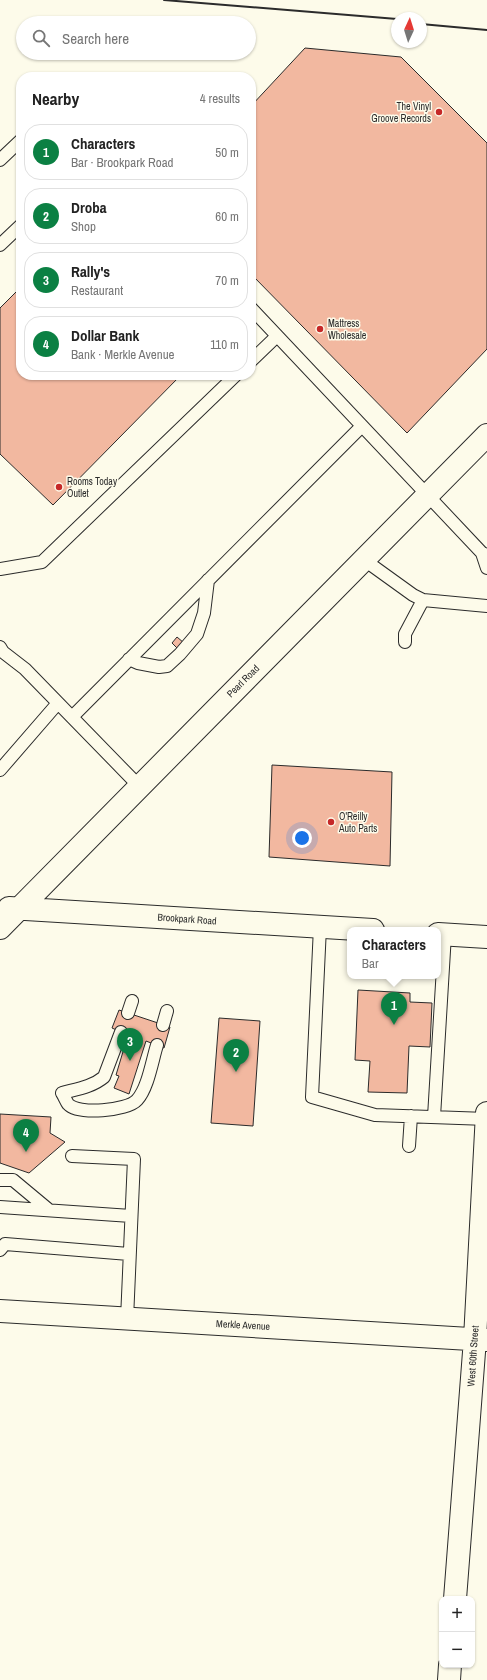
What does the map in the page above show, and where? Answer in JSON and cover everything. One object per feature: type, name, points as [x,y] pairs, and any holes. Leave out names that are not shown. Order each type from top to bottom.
[{"type":"main road","name":"Pearl Road","points":[[0,928],[9,908],[139,786],[487,435]]},
{"type":"main road","name":"Brookpark Road","points":[[9,908],[347,929]]},
{"type":"main road","points":[[442,934],[487,937]]},
{"type":"main road","name":"West 60th Street","points":[[455,1596],[481,1339],[487,1113]]},
{"type":"main road","name":"Merkle Avenue","points":[[0,1311],[481,1339]]},
{"type":"main road","points":[[449,1680],[450,1668]]},
{"type":"lane","points":[[0,160],[16,145]]},
{"type":"lane","points":[[0,245],[16,230]]},
{"type":"lane","points":[[256,313],[484,554],[487,568]]},
{"type":"lane","points":[[256,356],[277,336]]},
{"type":"lane","points":[[0,569],[42,562],[231,380]]},
{"type":"lane","points":[[72,717],[362,426]]},
{"type":"lane","points":[[363,559],[413,595],[423,600],[487,606]]},
{"type":"lane","points":[[130,659],[138,663],[159,667],[167,666],[180,654],[198,634],[204,612],[208,580]]},
{"type":"lane","points":[[405,642],[405,634],[423,600]]},
{"type":"lane","points":[[0,647],[3,652],[25,670],[72,717],[139,786]]},
{"type":"lane","points":[[0,770],[58,703]]},
{"type":"lane","points":[[320,927],[312,1097],[375,1115],[487,1119]]},
{"type":"lane","points":[[441,957],[442,934]]},
{"type":"lane","points":[[434,1117],[440,979]]},
{"type":"lane","points":[[128,1013],[132,1001]]},
{"type":"lane","points":[[163,1025],[167,1011]]},
{"type":"lane","points":[[121,1032],[104,1077],[98,1082],[88,1086],[62,1093],[68,1104],[79,1108],[112,1110],[128,1106],[136,1102],[143,1092],[157,1045]]},
{"type":"lane","points":[[409,1146],[411,1116]]},
{"type":"lane","points":[[72,1156],[134,1158],[127,1318]]},
{"type":"lane","points":[[0,1180],[13,1180],[49,1210]]},
{"type":"lane","points":[[0,1207],[131,1216]]},
{"type":"lane","points":[[0,1250],[5,1244],[130,1254]]},
{"type":"building","points":[[305,48],[401,57],[487,143],[487,349],[407,433],[256,279],[256,101]]},
{"type":"building","points":[[16,292],[16,380],[176,380],[53,505],[0,454],[0,308]]},
{"type":"building","points":[[177,637],[184,643],[178,649],[172,643]]},
{"type":"building","points":[[272,765],[392,772],[390,866],[269,857]]},
{"type":"building","points":[[358,990],[410,993],[410,1002],[432,1003],[430,1047],[409,1046],[407,1093],[368,1092],[370,1061],[355,1060]]},
{"type":"building","points":[[119,1010],[170,1027],[164,1048],[146,1041],[129,1094],[114,1088],[119,1076],[116,1075],[128,1035],[112,1028]]},
{"type":"building","points":[[219,1018],[260,1021],[253,1126],[211,1123]]},
{"type":"building","points":[[0,1114],[51,1117],[50,1133],[65,1142],[29,1173],[0,1163]]},
{"type":"wall","points":[[164,0],[391,19]]},
{"type":"wall","points":[[427,25],[487,30]]},
{"type":"place","name":"The Vinyl Groove Records","points":[[439,112]]},
{"type":"place","name":"Mattress Wholesale","points":[[320,329]]},
{"type":"place","name":"Rooms Today Outlet","points":[[59,487]]},
{"type":"place","name":"O'Reilly Auto Parts","points":[[331,822]]},
{"type":"place","name":"Characters","points":[[394,1025]]},
{"type":"place","name":"Rally's","points":[[130,1061]]},
{"type":"place","name":"Droba","points":[[236,1072]]},
{"type":"place","name":"Dollar Bank","points":[[26,1152]]}]
